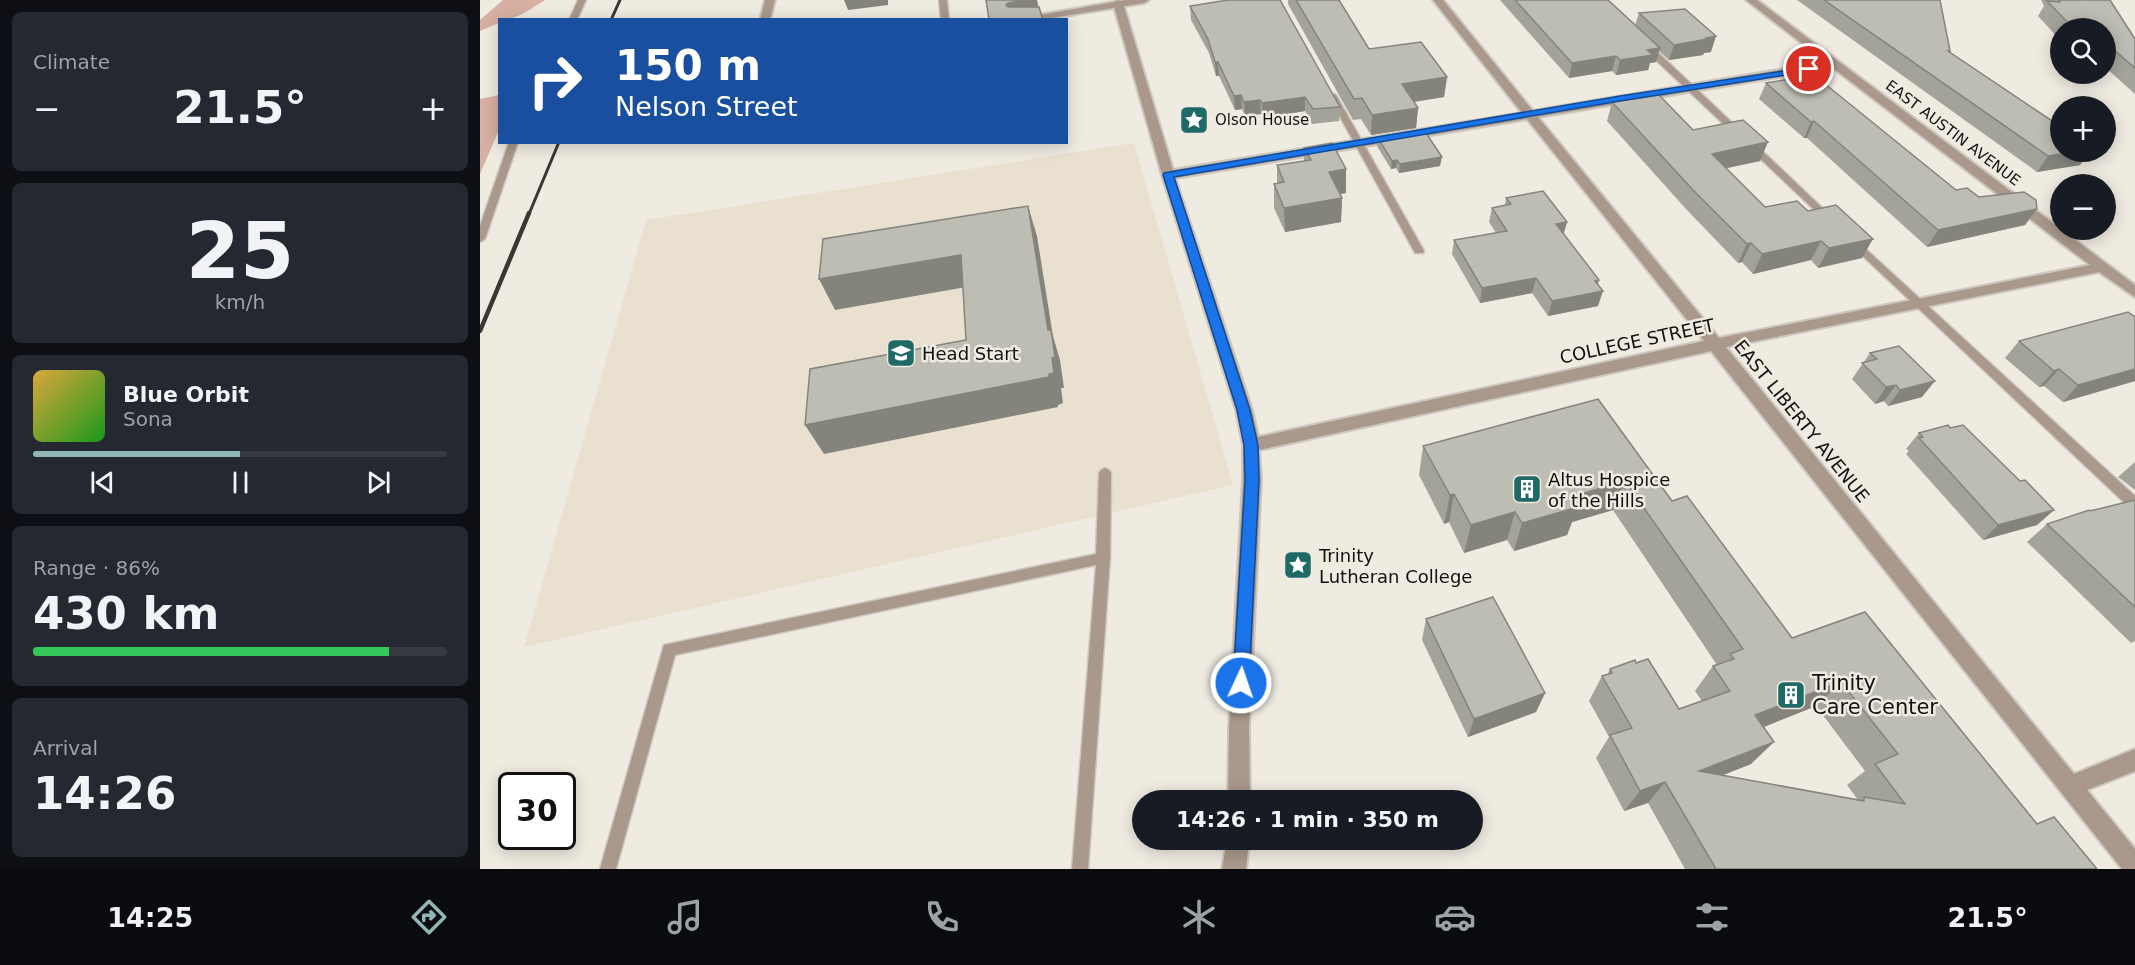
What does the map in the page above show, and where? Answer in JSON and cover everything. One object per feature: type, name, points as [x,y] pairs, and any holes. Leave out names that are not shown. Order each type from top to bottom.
[{"type":"street","points":[[766,18],[770,0]]},
{"type":"street","points":[[1028,18],[1118,2],[1144,0]]},
{"type":"street","name":"EAST LIBERTY AVENUE","points":[[1438,0],[2135,867]]},
{"type":"street","name":"EAST AUSTIN AVENUE","points":[[1752,0],[2135,292]]},
{"type":"street","points":[[1118,2],[1168,175],[1244,410],[1251,445],[1252,480],[1239,728],[1239,790]]},
{"type":"street","points":[[1168,175],[1835,64]]},
{"type":"street","name":"COLLEGE STREET","points":[[1251,445],[1715,344],[2102,267]]},
{"type":"street","points":[[2071,786],[2135,760]]},
{"type":"street","points":[[1234,869],[1237,850]]},
{"type":"lane","points":[[574,18],[582,0]]},
{"type":"lane","points":[[943,0],[945,18]]},
{"type":"lane","points":[[1639,40],[2135,504]]},
{"type":"lane","points":[[1329,91],[1419,251]]},
{"type":"lane","points":[[480,239],[490,213],[501,171],[513,144]]},
{"type":"lane","points":[[1080,869],[1103,558],[1105,473]]},
{"type":"lane","points":[[608,869],[669,650],[1103,558]]},
{"type":"shaded area","points":[[503,0],[545,0],[518,16],[498,18],[498,23],[480,31],[480,20]]},
{"type":"shaded area","points":[[498,95],[498,132],[480,174],[480,99]]},
{"type":"shaded area","name":"Head Start","points":[[1134,143],[1233,485],[524,647],[646,220]]},
{"type":"building","points":[[986,0],[1025,0],[1006,5],[1008,7],[1039,7],[1042,18],[989,18]]},
{"type":"building","points":[[1228,0],[1280,0],[1340,107],[1313,109],[1305,97],[1262,103],[1260,100],[1244,102],[1241,95],[1234,96],[1218,62],[1215,62],[1208,39],[1190,6]]},
{"type":"building","points":[[1296,0],[1339,0],[1369,49],[1421,42],[1447,77],[1402,84],[1418,108],[1372,115],[1362,98],[1354,99]]},
{"type":"building","points":[[1515,0],[1608,0],[1660,48],[1647,50],[1653,55],[1620,60],[1616,56],[1572,63]]},
{"type":"building","points":[[1824,0],[1940,0],[1950,51],[1948,51],[2050,120],[2050,156]]},
{"type":"building","points":[[2059,0],[2110,0],[2135,39],[2135,68],[2116,52],[2116,18],[2063,18],[2047,1],[2060,2]]},
{"type":"building","points":[[1685,9],[1716,36],[1674,45],[1639,13]]},
{"type":"building","points":[[1814,75],[1956,190],[1967,188],[1979,197],[2024,192],[2036,200],[2037,209],[1938,230],[1814,121],[1811,122],[1766,83]]},
{"type":"building","points":[[1659,95],[1693,130],[1743,120],[1768,142],[1712,154],[1765,207],[1797,201],[1808,211],[1836,205],[1873,239],[1829,248],[1821,241],[1762,254],[1751,243],[1747,244],[1693,190],[1612,102]]},
{"type":"building","points":[[1424,130],[1442,157],[1400,164],[1397,160],[1392,161],[1378,138]]},
{"type":"building","points":[[1332,143],[1346,169],[1329,172],[1342,198],[1284,208],[1274,184],[1284,182],[1277,165],[1311,160],[1304,148]]},
{"type":"building","points":[[1543,191],[1567,222],[1556,224],[1599,280],[1595,281],[1603,291],[1552,301],[1536,278],[1482,288],[1454,240],[1507,231],[1492,208],[1511,204],[1506,198]]},
{"type":"building","points":[[1028,206],[1048,330],[1051,330],[1055,357],[1052,358],[1054,373],[1049,374],[1049,377],[805,425],[810,369],[966,340],[961,255],[819,279],[823,239]]},
{"type":"building","points":[[2128,312],[2135,317],[2135,369],[2078,385],[2059,369],[2054,371],[2019,341]]},
{"type":"building","points":[[1899,346],[1935,381],[1900,390],[1896,385],[1886,387],[1862,363],[1877,359],[1870,353]]},
{"type":"building","points":[[1598,399],[1672,501],[1687,496],[1792,638],[1865,612],[2037,824],[2054,817],[2097,869],[1716,869],[1665,782],[1640,791],[1610,735],[1632,728],[1602,676],[1612,673],[1610,669],[1635,660],[1636,663],[1648,659],[1679,709],[1730,691],[1713,666],[1734,659],[1730,654],[1743,649],[1625,481],[1571,497],[1578,507],[1522,523],[1515,512],[1471,525],[1454,494],[1450,495],[1423,446]],"holes":[[[1841,682],[1898,754],[1875,764],[1905,804],[1864,797],[1864,801],[1699,771],[1774,742],[1755,715]]]},
{"type":"building","points":[[1948,425],[1950,428],[1963,425],[2020,481],[2025,480],[2054,510],[1998,525],[1919,438],[1923,437],[1919,433]]},
{"type":"building","points":[[2135,500],[2135,607],[2047,524],[2089,510]]},
{"type":"building","points":[[1493,597],[1545,693],[1474,719],[1426,619]]},
{"type":"railway","points":[[612,18],[620,0]]},
{"type":"railway","points":[[529,214],[558,144]]},
{"type":"railway","points":[[480,331],[529,213]]},
{"type":"place","name":"Olson House","points":[[1194,120]]},
{"type":"place","name":"Head Start","points":[[901,353]]},
{"type":"place","name":"Altus Hospice of the Hills","points":[[1527,489]]},
{"type":"place","name":"Trinity Lutheran College","points":[[1298,565]]},
{"type":"place","name":"Trinity Care Center","points":[[1791,695]]},
{"type":"route","points":[[1241,683],[1252,480],[1251,445],[1244,410],[1168,175],[1620,98],[1809,69]]}]
